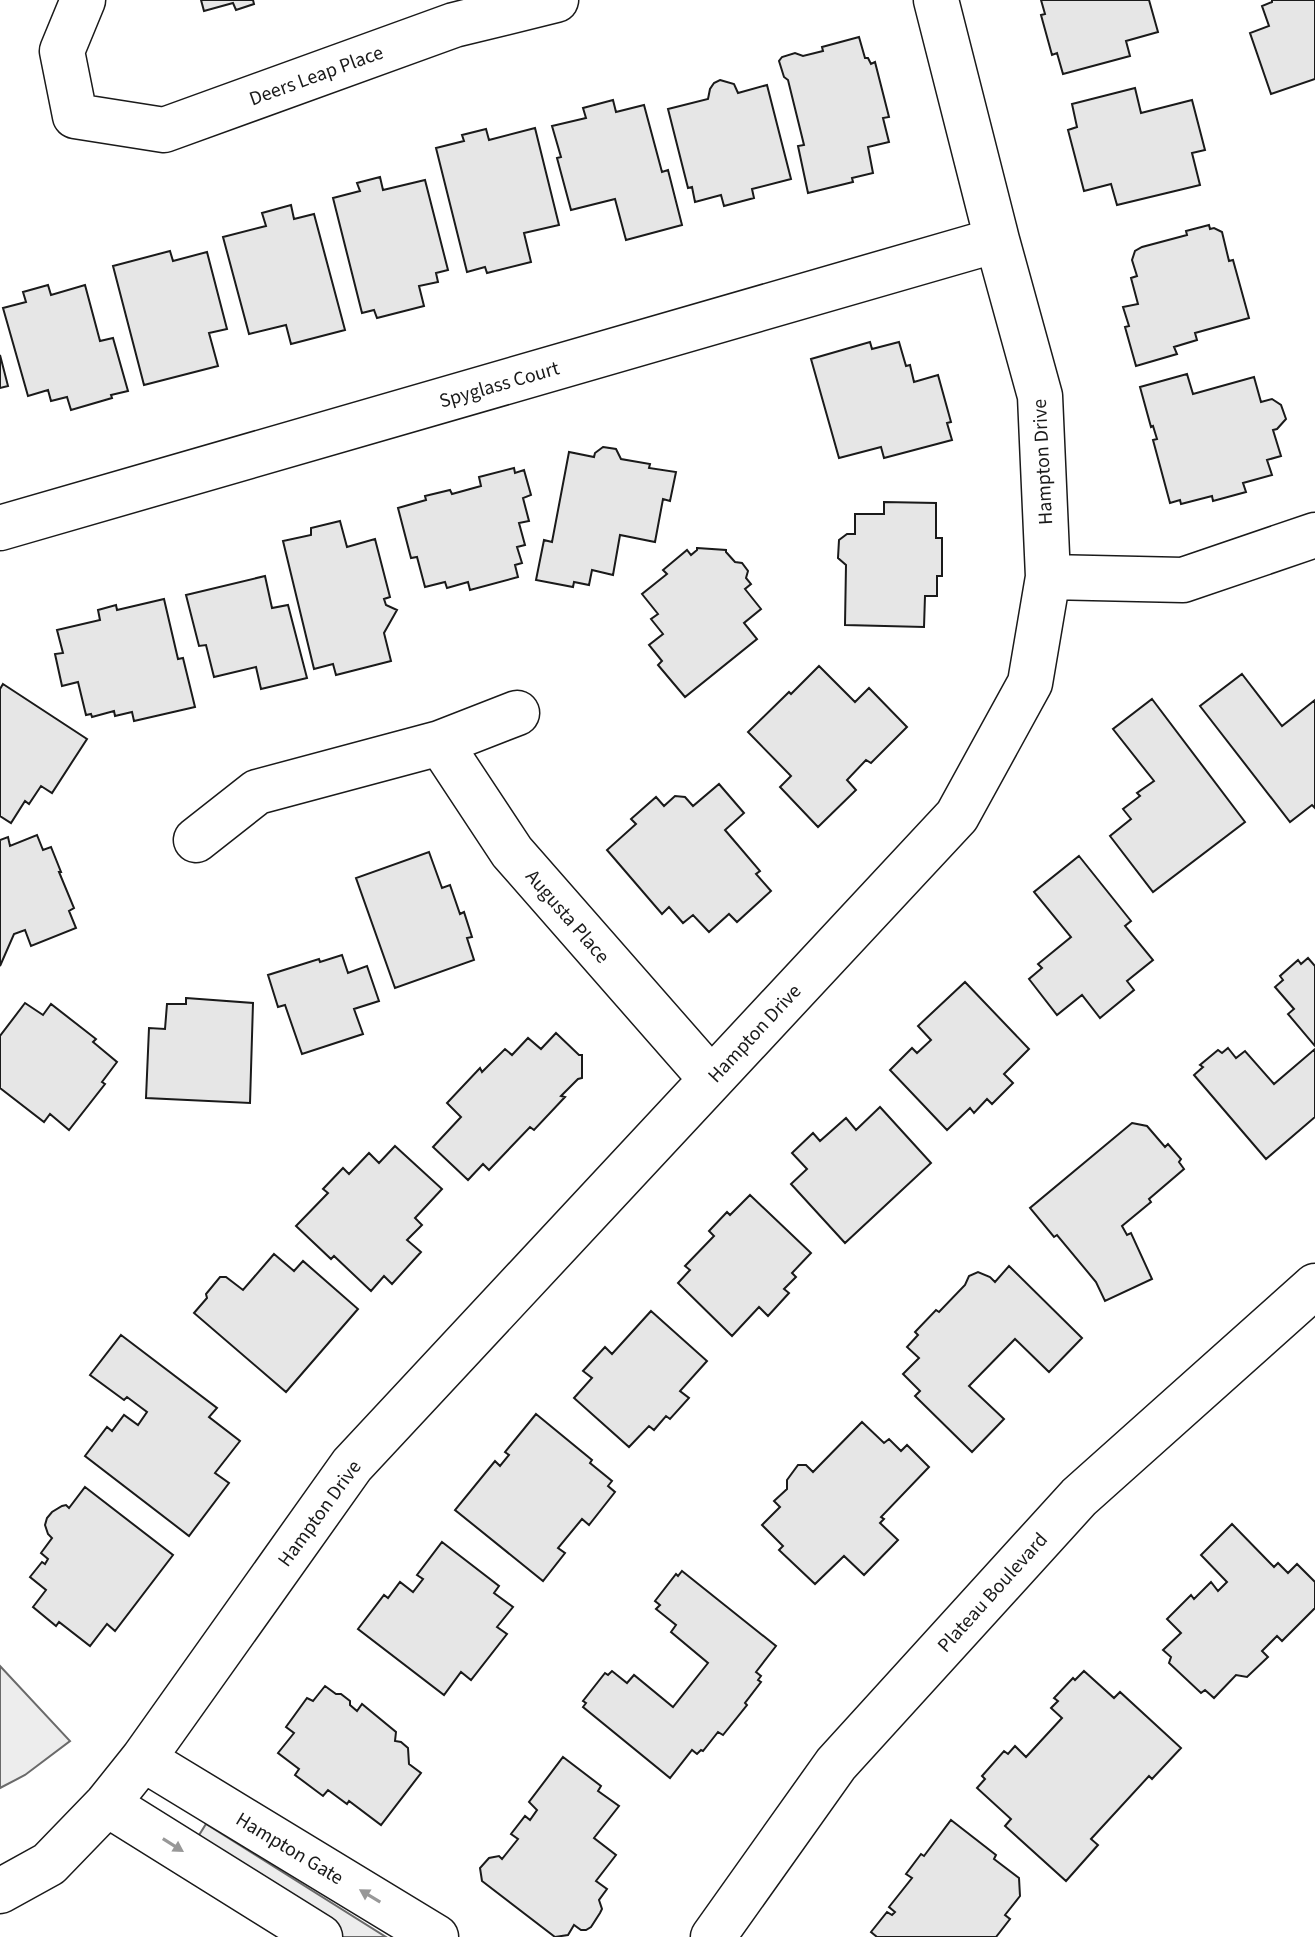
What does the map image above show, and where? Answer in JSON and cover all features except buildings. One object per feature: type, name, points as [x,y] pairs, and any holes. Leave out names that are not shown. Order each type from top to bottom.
[{"type":"street","name":"Deers Leap Place","points":[[83,0],[62,51],[75,116],[164,130],[454,25],[556,0]]},
{"type":"street","name":"Hampton Drive","points":[[0,1891],[49,1864],[107,1804],[143,1759],[352,1465],[957,816],[1030,683],[1048,577],[1040,396],[936,0]]},
{"type":"street","name":"Spyglass Court","points":[[0,528],[997,240]]},
{"type":"street","points":[[1048,577],[1183,580],[1315,535]]},
{"type":"street","points":[[196,840],[257,792],[440,743],[517,713]]},
{"type":"street","name":"Augusta Place","points":[[440,743],[512,852],[711,1079]]},
{"type":"street","name":"Plateau Boulevard","points":[[713,1937],[836,1764],[1079,1497],[1315,1286]]},
{"type":"street","name":"Hampton Gate","points":[[143,1759],[436,1937]]},
{"type":"street","points":[[107,1804],[320,1937]]},
{"type":"shaded area","points":[[0,1666],[70,1741],[25,1775],[0,1788]]},
{"type":"shaded area","points":[[206,1824],[386,1937],[333,1937],[191,1848]]}]
